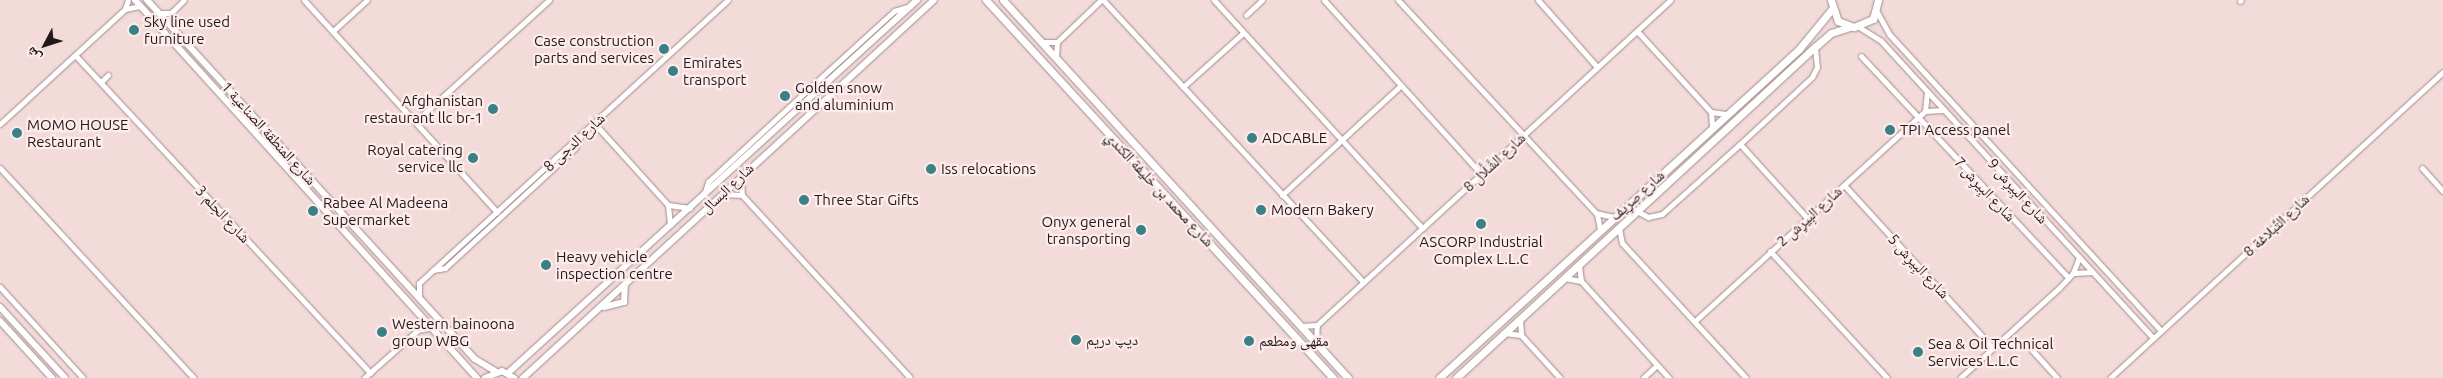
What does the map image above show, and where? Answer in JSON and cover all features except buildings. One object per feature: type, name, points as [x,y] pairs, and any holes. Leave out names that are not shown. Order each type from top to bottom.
[{"type":"main road","name":"شارع محمد بن خليفة الكندي","points":[[986,0],[1333,378]]},
{"type":"main road","name":"شارع محمد بن خليفة الكندي","points":[[1004,0],[1348,378]]},
{"type":"main road","points":[[1831,0],[1832,9],[1838,21],[1850,27],[1859,27],[1877,12],[1878,0]]},
{"type":"main road","name":"شارع صِرِيف","points":[[1438,378],[1818,30],[1832,9]]},
{"type":"main road","name":"شارع صِرِيف","points":[[1456,378],[1815,47],[1831,33],[1850,27]]},
{"type":"street","points":[[0,124],[125,9],[128,0]]},
{"type":"street","name":"شارع المنطقة الصناعية 1","points":[[135,0],[434,327],[477,378]]},
{"type":"street","name":"شارع المنطقة الصناعية 1","points":[[147,0],[475,359],[496,371]]},
{"type":"street","points":[[159,13],[171,13],[184,0]]},
{"type":"street","points":[[304,0],[497,212]]},
{"type":"street","points":[[333,32],[367,0]]},
{"type":"street","points":[[416,121],[549,0]]},
{"type":"street","name":"شارع الدجى 8","points":[[419,283],[728,0]]},
{"type":"street","name":"شارع البسال","points":[[508,373],[692,208],[917,0]]},
{"type":"street","name":"شارع البسال","points":[[523,378],[590,314],[934,0]]},
{"type":"street","points":[[1041,42],[1057,42],[1102,0],[1362,282]]},
{"type":"street","points":[[1214,0],[1422,228]]},
{"type":"street","points":[[1246,15],[1262,0]]},
{"type":"street","points":[[1324,0],[1481,174]]},
{"type":"street","points":[[1398,0],[1596,214],[1600,229]]},
{"type":"street","points":[[1538,0],[1597,67]]},
{"type":"street","name":"شارع الشَّلَّال 8","points":[[1318,325],[1362,282],[1670,0]]},
{"type":"street","points":[[125,9],[140,6]]},
{"type":"street","name":"شارع البِيرِش 9","points":[[1877,12],[1890,35],[2161,331]]},
{"type":"street","points":[[171,13],[172,28]]},
{"type":"street","name":"شارع البِيرِش 9","points":[[1859,27],[1881,41],[2153,338]]},
{"type":"street","points":[[1637,31],[1711,112],[1712,127]]},
{"type":"street","points":[[1183,87],[1244,33]]},
{"type":"street","points":[[1056,58],[1057,42]]},
{"type":"street","points":[[1637,211],[1648,217],[1662,214],[1740,144],[1812,77],[1817,67],[1815,47]]},
{"type":"street","name":"شارع الحِلم 3","points":[[75,55],[370,373]]},
{"type":"street","name":"شارع البِيرِش 7","points":[[1860,56],[2068,278]]},
{"type":"street","name":"شارع التِّبلاغة 8","points":[[2110,378],[2443,72]]},
{"type":"street","points":[[101,82],[108,75]]},
{"type":"street","points":[[1282,195],[1400,86]]},
{"type":"street","points":[[1926,89],[1925,111],[1945,110]]},
{"type":"street","name":"شارع البِيرِش 2","points":[[1695,321],[1925,111]]},
{"type":"street","points":[[1711,112],[1726,114]]},
{"type":"street","points":[[594,122],[668,205],[670,228]]},
{"type":"street","points":[[434,270],[445,268],[575,148],[580,136]]},
{"type":"street","points":[[1740,144],[1807,218]]},
{"type":"street","points":[[0,168],[194,378]]},
{"type":"street","points":[[2422,168],[2443,191]]},
{"type":"street","points":[[742,176],[742,195],[910,378]]},
{"type":"street","name":"شارع البِيرِش 5","points":[[1844,185],[1994,348]]},
{"type":"street","points":[[721,194],[742,195]]},
{"type":"street","points":[[668,205],[692,208]]},
{"type":"street","points":[[1596,214],[1614,217]]},
{"type":"street","points":[[1618,228],[1622,243],[1746,378]]},
{"type":"street","points":[[1605,240],[1622,243]]},
{"type":"street","points":[[1770,251],[1887,378]]},
{"type":"street","points":[[1960,378],[2073,273],[2079,257]]},
{"type":"street","points":[[1579,265],[1581,281],[1668,378]]},
{"type":"street","points":[[2073,273],[2093,272]]},
{"type":"street","points":[[1565,278],[1581,281]]},
{"type":"street","points":[[590,314],[610,302],[624,302],[622,288],[628,280]]},
{"type":"street","points":[[405,282],[419,283],[419,297]]},
{"type":"street","points":[[0,287],[83,378]]},
{"type":"street","points":[[0,307],[65,378]]},
{"type":"street","points":[[418,330],[421,313]]},
{"type":"street","points":[[1520,318],[1521,334],[1560,378]]},
{"type":"street","points":[[0,321],[52,378]]},
{"type":"street","points":[[1300,326],[1318,325],[1317,344]]},
{"type":"street","points":[[364,378],[418,330],[434,327]]},
{"type":"street","points":[[1504,333],[1521,334]]},
{"type":"street","points":[[2032,350],[2057,378]]},
{"type":"street","points":[[1643,378],[1657,365]]},
{"type":"street","points":[[485,378],[496,371],[508,373],[514,378]]},
{"type":"shaded area","points":[[0,0],[2443,0],[2443,378],[0,378]]},
{"type":"place","name":"Sky line used furniture","points":[[134,30]]},
{"type":"place","name":"Case construction parts and services","points":[[664,49]]},
{"type":"place","name":"Emirates transport","points":[[673,71]]},
{"type":"place","name":"Golden snow and aluminium","points":[[785,96]]},
{"type":"place","name":"Afghanistan restaurant llc br-1","points":[[493,109]]},
{"type":"place","name":"TPI Access panel","points":[[1890,130]]},
{"type":"place","name":"MOMO HOUSE Restaurant","points":[[17,133]]},
{"type":"place","name":"ADCABLE","points":[[1252,138]]},
{"type":"place","name":"Royal catering service llc","points":[[473,158]]},
{"type":"place","name":"Iss relocations","points":[[931,169]]},
{"type":"place","name":"Three Star Gifts","points":[[804,200]]},
{"type":"place","name":"Modern Bakery","points":[[1261,210]]},
{"type":"place","name":"Rabee Al Madeena Supermarket","points":[[313,211]]},
{"type":"place","name":"ASCORP Industrial Complex L.L.C","points":[[1481,224]]},
{"type":"place","name":"Onyx general transporting","points":[[1141,230]]},
{"type":"place","name":"Heavy vehicle inspection centre","points":[[546,265]]},
{"type":"place","name":"Western bainoona group WBG","points":[[382,332]]},
{"type":"place","name":"دیپ دریم","points":[[1076,340]]},
{"type":"place","name":"مقهى ومطعم","points":[[1249,341]]},
{"type":"place","name":"Sea & Oil Technical Services L.L.C","points":[[1918,352]]}]
